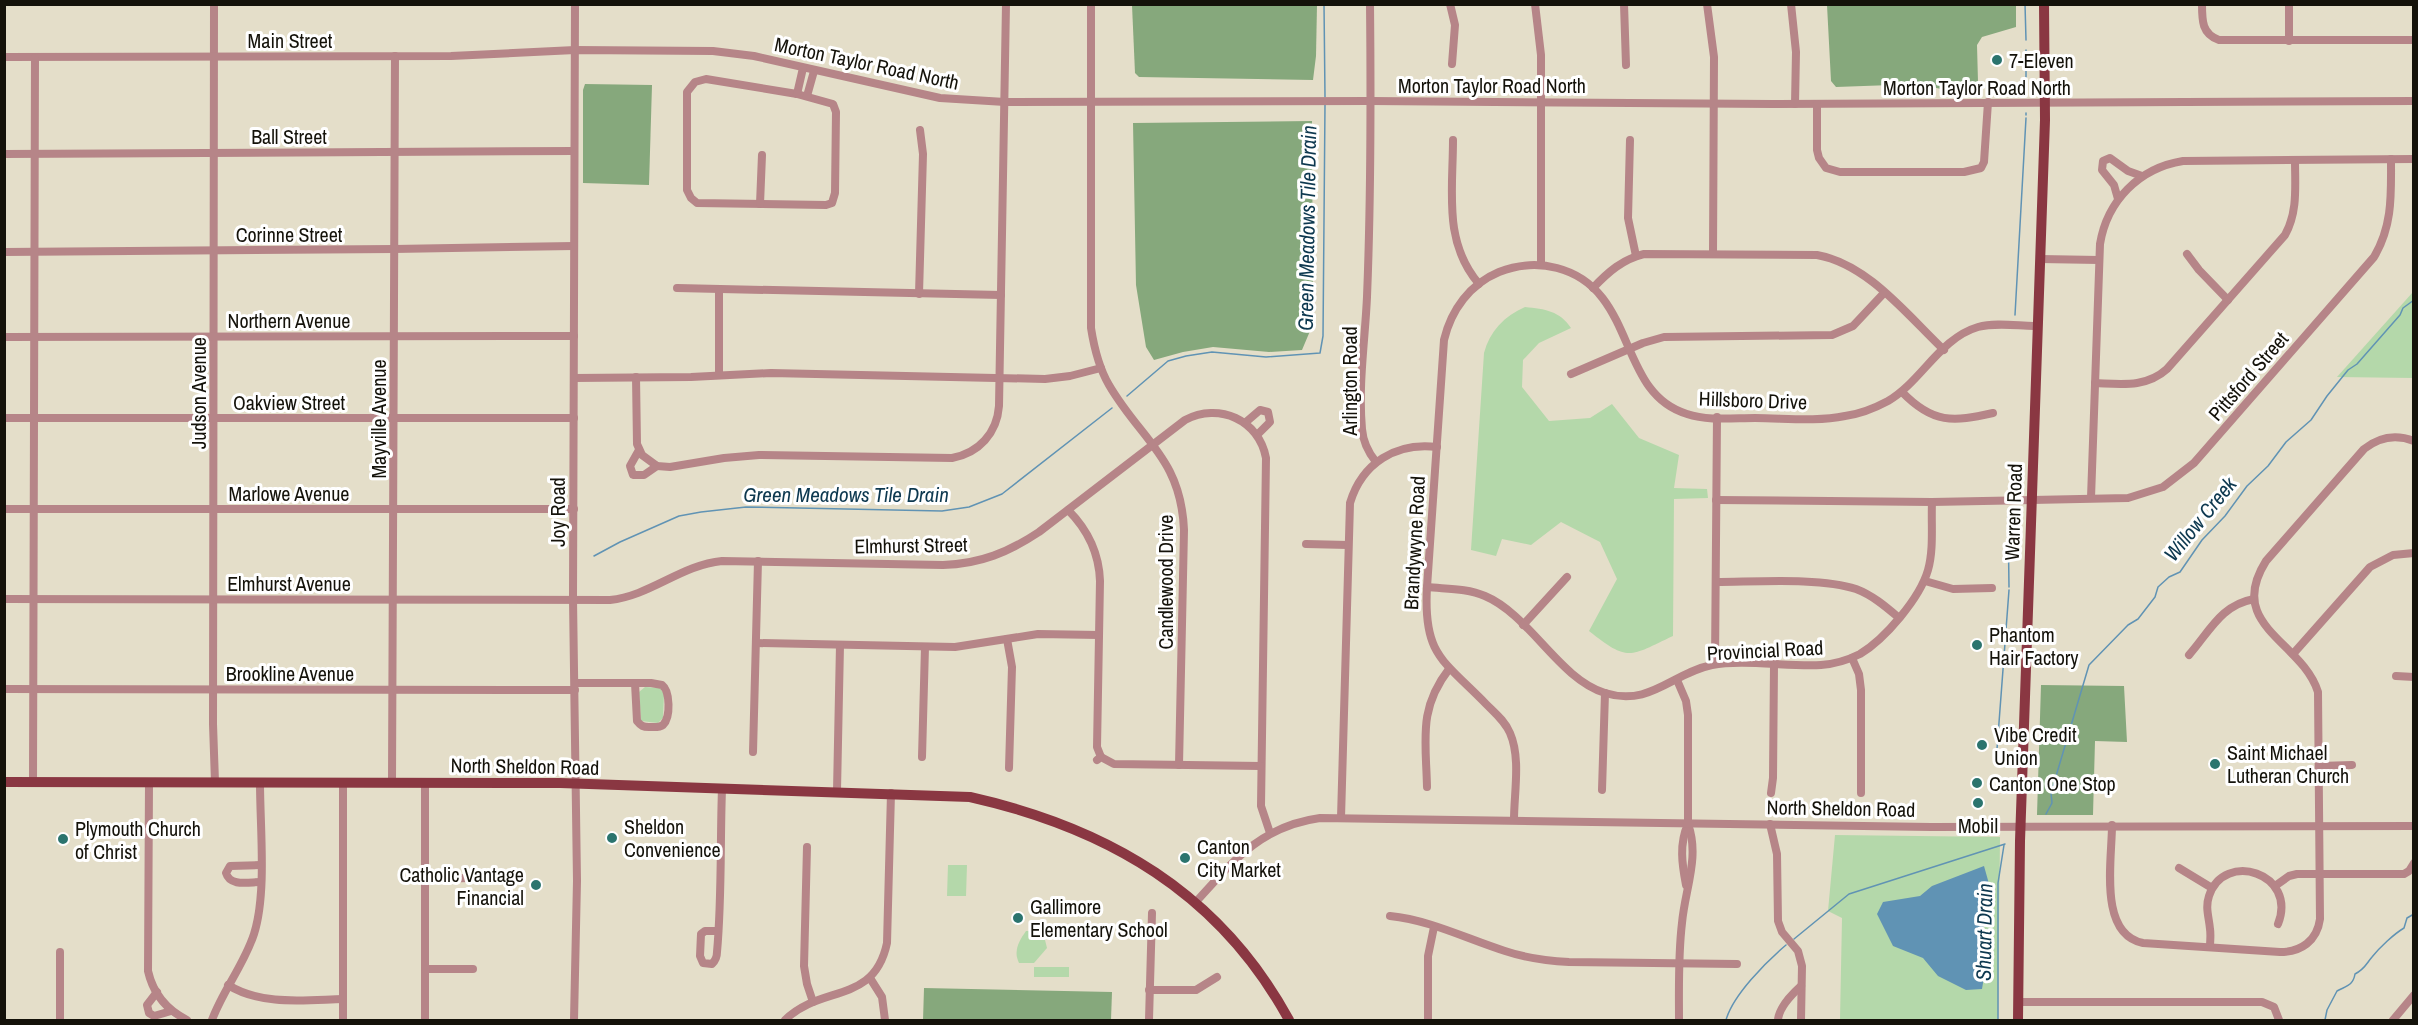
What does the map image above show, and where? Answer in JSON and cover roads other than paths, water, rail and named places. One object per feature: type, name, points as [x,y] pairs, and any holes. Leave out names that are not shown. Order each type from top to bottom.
[{"type":"main road","name":"Warren Road","points":[[2018,1020],[2021,826],[2046,102],[2044,4]]},
{"type":"main road","name":"North Sheldon Road","points":[[4,782],[425,782],[837,791],[970,797],[1010,806],[1064,823],[1124,852],[1159,874],[1195,903],[1245,954],[1261,974],[1289,1020]]},
{"type":"street","name":"Judson Avenue","points":[[214,4],[215,782]]},
{"type":"street","name":"Joy Road","points":[[574,1020],[577,885],[573,599],[575,4]]},
{"type":"street","points":[[636,377],[636,438],[639,450],[646,460],[657,466],[670,467],[759,455],[958,457],[979,447],[994,428],[999,411],[1006,4]]},
{"type":"street","name":"Candlewood Drive","points":[[1091,4],[1090,315],[1092,338],[1101,368],[1113,392],[1153,444],[1174,478],[1183,517],[1179,765]]},
{"type":"street","name":"Arlington Road","points":[[1370,4],[1371,101],[1367,297],[1361,427],[1365,446],[1376,462]]},
{"type":"street","points":[[1450,4],[1455,25],[1452,64]]},
{"type":"street","points":[[1535,4],[1541,55],[1540,266]]},
{"type":"street","points":[[1624,4],[1626,65]]},
{"type":"street","points":[[1707,4],[1713,49],[1713,253]]},
{"type":"street","points":[[1791,4],[1796,52],[1796,104]]},
{"type":"street","points":[[2202,4],[2203,26],[2209,35],[2223,41],[2414,40]]},
{"type":"street","points":[[2289,4],[2289,41]]},
{"type":"street","name":"Main Street","points":[[4,57],[395,56],[575,50]]},
{"type":"street","name":"Morton Taylor Road North","points":[[575,50],[719,52],[754,56],[940,98],[1005,102],[1371,101],[1817,104],[2414,101]]},
{"type":"street","name":"Mayville Avenue","points":[[392,782],[395,56]]},
{"type":"street","points":[[33,783],[35,58]]},
{"type":"street","points":[[802,95],[803,68]]},
{"type":"street","points":[[802,95],[814,70]]},
{"type":"street","points":[[706,79],[802,95],[834,104],[836,112],[836,193],[832,203],[826,206],[698,203],[691,198],[687,190],[687,93],[695,82],[706,79]]},
{"type":"street","points":[[1817,104],[1817,150],[1826,168],[1840,172],[1964,172],[1981,168],[1984,162],[1988,102]]},
{"type":"street","points":[[920,130],[922,154],[920,294]]},
{"type":"street","points":[[1453,140],[1455,240],[1464,264],[1479,284]]},
{"type":"street","points":[[1630,140],[1629,218],[1636,256]]},
{"type":"street","name":"Ball Street","points":[[4,154],[574,151]]},
{"type":"street","points":[[760,204],[762,155]]},
{"type":"street","points":[[2118,199],[2114,185],[2102,170],[2103,161],[2110,158],[2128,171],[2142,176]]},
{"type":"street","name":"Pittsford Street","points":[[1716,500],[1932,502],[2128,498],[2151,492],[2175,480],[2194,463],[2374,256],[2384,238],[2390,217],[2391,159]]},
{"type":"street","points":[[2091,498],[2099,260],[2104,224],[2118,199],[2142,176],[2163,165],[2183,161],[2414,159]]},
{"type":"street","points":[[2095,383],[2135,384],[2157,376],[2167,369],[2290,227],[2295,207],[2295,160]]},
{"type":"street","name":"Corinne Street","points":[[4,252],[574,246]]},
{"type":"street","points":[[1593,288],[1615,267],[1636,256],[1653,253],[1828,256],[1856,268],[1944,350]]},
{"type":"street","points":[[2187,254],[2228,300]]},
{"type":"street","points":[[2040,259],[2099,260]]},
{"type":"street","name":"Hillsboro Drive","points":[[1479,284],[1507,269],[1540,266],[1570,273],[1593,288],[1611,309],[1646,383],[1662,402],[1687,414],[1717,417],[1843,417],[1870,409],[1902,392],[1959,336],[1978,327],[2037,326]]},
{"type":"street","name":"Brandywyne Road","points":[[1479,284],[1458,305],[1446,333],[1427,587],[1428,631],[1436,652],[1449,669],[1501,720],[1510,734],[1515,754],[1514,820]]},
{"type":"street","points":[[677,288],[1001,295]]},
{"type":"street","points":[[719,289],[719,375]]},
{"type":"street","points":[[1570,374],[1653,339],[1673,335],[1832,335],[1852,326],[1884,293]]},
{"type":"street","name":"Northern Avenue","points":[[4,337],[574,336]]},
{"type":"street","points":[[574,378],[771,373],[1061,378],[1101,368]]},
{"type":"street","points":[[1902,392],[1917,406],[1943,418],[1961,420],[1993,412]]},
{"type":"street","points":[[1257,435],[1270,422],[1268,411],[1260,410],[1246,422],[1257,435],[1265,453],[1267,472],[1261,806],[1270,833]]},
{"type":"street","name":"Elmhurst Street","points":[[573,599],[624,598],[700,565],[722,561],[943,565],[968,563],[1015,547],[1068,510],[1185,420],[1197,415],[1217,413],[1246,422]]},
{"type":"street","points":[[1715,664],[1717,417]]},
{"type":"street","name":"Oakview Street","points":[[4,418],[574,418]]},
{"type":"street","points":[[2112,825],[2112,910],[2116,923],[2123,933],[2132,939],[2143,943],[2280,952],[2300,949],[2314,937],[2319,924],[2320,873],[2318,692],[2309,671],[2264,626],[2256,612],[2254,599],[2257,579],[2266,561],[2364,449],[2383,438],[2396,437],[2413,440]]},
{"type":"street","points":[[1341,818],[1349,512],[1352,496],[1363,476],[1376,462],[1390,453],[1420,445],[1437,447]]},
{"type":"street","points":[[639,450],[630,466],[633,475],[644,475],[657,466]]},
{"type":"street","name":"Provincial Road","points":[[1427,587],[1468,591],[1483,595],[1501,605],[1579,679],[1605,693],[1621,696],[1639,695],[1654,691],[1697,669],[1715,664],[1824,665],[1852,658],[1874,644],[1916,596],[1924,581],[1931,556],[1932,502]]},
{"type":"street","name":"Marlowe Avenue","points":[[4,509],[574,510]]},
{"type":"street","points":[[1068,510],[1087,533],[1098,561],[1098,758],[1114,764],[1261,766]]},
{"type":"street","points":[[1306,544],[1348,545]]},
{"type":"street","points":[[2293,654],[2370,567],[2393,555],[2414,553]]},
{"type":"street","points":[[753,752],[758,561]]},
{"type":"street","points":[[1523,625],[1567,576]]},
{"type":"street","points":[[1924,581],[1953,589],[1992,588]]},
{"type":"street","points":[[1716,582],[1842,585],[1871,596],[1898,617]]},
{"type":"street","name":"Elmhurst Avenue","points":[[4,599],[573,599]]},
{"type":"street","points":[[2189,655],[2228,608],[2241,601],[2254,599]]},
{"type":"street","points":[[756,643],[925,647],[966,646],[1038,634],[1099,635]]},
{"type":"street","points":[[1007,639],[1012,667],[1009,768]]},
{"type":"street","points":[[837,791],[840,645]]},
{"type":"street","points":[[922,757],[925,647]]},
{"type":"street","points":[[1852,658],[1859,674],[1861,690],[1861,793]]},
{"type":"street","points":[[1771,793],[1774,665]]},
{"type":"street","points":[[1427,788],[1425,721],[1427,708],[1434,690],[1449,669]]},
{"type":"street","points":[[2396,676],[2414,677]]},
{"type":"street","points":[[1677,680],[1686,701],[1688,715],[1688,824],[1682,838],[1682,866],[1686,885],[1679,963],[1679,1020]]},
{"type":"street","name":"Brookline Avenue","points":[[4,689],[393,690],[635,683],[658,684],[665,687],[668,694],[667,716],[659,727],[643,727],[637,721],[635,683]]},
{"type":"street","points":[[1602,790],[1605,693]]},
{"type":"street","points":[[2320,766],[2352,765]]},
{"type":"street","points":[[342,1020],[343,782]]},
{"type":"street","points":[[425,782],[425,1020]]},
{"type":"street","points":[[149,783],[148,962],[150,977],[157,992],[171,1011],[187,1020]]},
{"type":"street","points":[[212,1020],[246,953],[258,920],[261,882],[260,783]]},
{"type":"street","points":[[718,931],[722,789]]},
{"type":"street","points":[[785,1020],[801,1007],[853,988],[870,978],[880,963],[886,943],[891,793]]},
{"type":"street","name":"North Sheldon Road","points":[[1195,903],[1230,863],[1258,839],[1310,820],[1341,818],[1688,824],[2414,826]]},
{"type":"street","points":[[1770,824],[1778,855],[1778,921],[1782,932],[1799,956],[1802,966],[1801,1020]]},
{"type":"street","points":[[807,847],[804,966],[813,1002]]},
{"type":"street","points":[[2275,886],[2289,876],[2320,873],[2404,874],[2414,863]]},
{"type":"street","points":[[260,865],[230,866],[226,873],[227,878],[232,882],[261,882]]},
{"type":"street","points":[[2179,868],[2212,888]]},
{"type":"street","points":[[2210,947],[2207,902],[2212,888],[2228,875],[2243,870],[2259,874],[2275,886],[2283,907],[2278,924]]},
{"type":"street","points":[[426,879],[472,878]]},
{"type":"street","points":[[1149,1020],[1152,914]]},
{"type":"street","points":[[1390,916],[1412,920],[1505,951],[1541,960],[1737,964]]},
{"type":"street","points":[[1428,1020],[1428,956],[1434,927]]},
{"type":"street","points":[[60,952],[60,1020]]},
{"type":"street","points":[[426,969],[473,969]]},
{"type":"street","points":[[1149,990],[1196,990],[1217,977]]},
{"type":"street","points":[[870,978],[882,997],[885,1020]]},
{"type":"street","points":[[228,985],[245,995],[262,999],[343,999]]},
{"type":"street","points":[[1778,1020],[1786,1002],[1801,986]]},
{"type":"street","points":[[157,992],[147,1005],[149,1013],[154,1016],[171,1011]]},
{"type":"street","points":[[2393,1020],[2414,995]]},
{"type":"street","points":[[2018,1002],[2255,1001],[2271,1005],[2278,1018]]},
{"type":"water","points":[[1984,866],[1991,891],[1980,943],[1986,965],[1982,989],[1966,990],[1938,976],[1923,958],[1893,946],[1877,914],[1883,902],[1920,896],[1932,886]]},
{"type":"waterway","name":"Green Meadows Tile Drain","points":[[1324,4],[1325,97]]},
{"type":"waterway","points":[[2025,4],[2026,40]]},
{"type":"waterway","points":[[2026,50],[2026,84]]},
{"type":"waterway","name":"Green Meadows Tile Drain","points":[[1127,396],[1168,361],[1186,356],[1212,352],[1266,357],[1320,353],[1323,336],[1325,104]]},
{"type":"waterway","points":[[2015,315],[2026,118]]},
{"type":"waterway","name":"Willow Creek","points":[[2046,814],[2052,803],[2051,793],[2089,665],[2128,625],[2138,619],[2155,597],[2158,587],[2169,577],[2180,572],[2202,540],[2225,516],[2247,486],[2268,466],[2286,442],[2311,420],[2348,370],[2357,364],[2400,315],[2403,308],[2414,300]]},
{"type":"waterway","name":"Green Meadows Tile Drain","points":[[594,556],[679,516],[701,512],[746,507],[942,511],[969,507],[1002,494],[1112,408]]},
{"type":"waterway","points":[[2008,513],[2009,587]]},
{"type":"waterway","points":[[1997,749],[2009,590]]},
{"type":"waterway","name":"Willow Creek","points":[[1794,939],[1849,894],[2005,844]]},
{"type":"waterway","name":"Shuart Drain","points":[[1998,1020],[1998,883],[2004,845]]},
{"type":"waterway","points":[[2325,1020],[2327,1010],[2337,991],[2351,983],[2355,974],[2387,941],[2404,928],[2407,918],[2414,914]]},
{"type":"waterway","name":"Willow Creek","points":[[1726,1020],[1743,990],[1786,945]]},
{"type":"place","name":"7-Eleven","points":[[1997,60]]},
{"type":"place","name":"Phantom Hair Factory","points":[[1977,645]]},
{"type":"place","name":"Vibe Credit Union","points":[[1982,745]]},
{"type":"place","name":"Saint Michael Lutheran Church","points":[[2215,764]]},
{"type":"place","name":"Canton One Stop","points":[[1977,783]]},
{"type":"place","name":"Mobil","points":[[1978,803]]},
{"type":"place","name":"Sheldon Convenience","points":[[612,838]]},
{"type":"place","name":"Plymouth Church of Christ","points":[[63,839]]},
{"type":"place","name":"Canton City Market","points":[[1185,858]]},
{"type":"place","name":"Catholic Vantage Financial","points":[[536,885]]},
{"type":"place","name":"Gallimore Elementary School","points":[[1018,918]]}]
